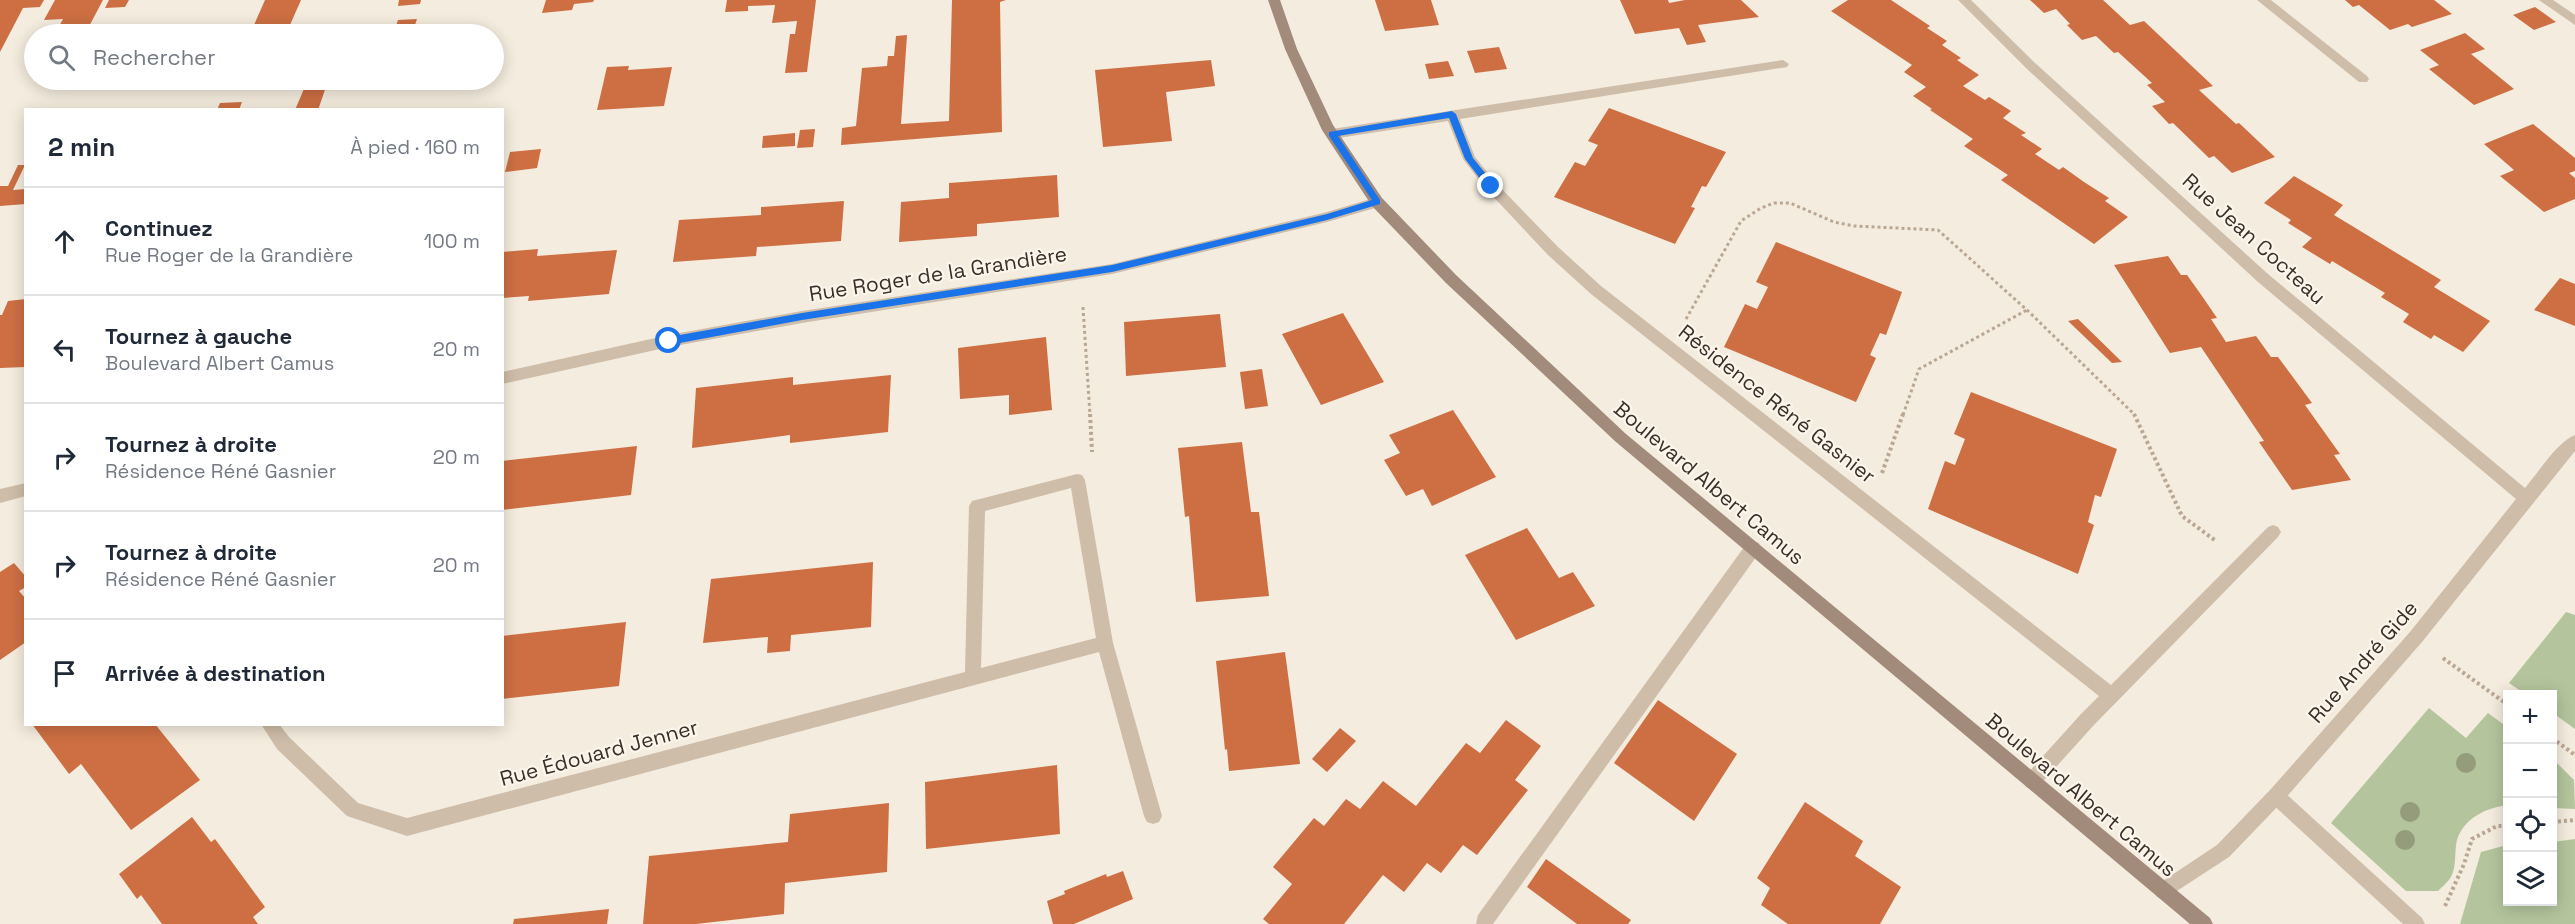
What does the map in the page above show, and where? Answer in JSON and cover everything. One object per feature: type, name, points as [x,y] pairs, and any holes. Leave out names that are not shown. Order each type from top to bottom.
[{"type":"main road","name":"Boulevard Albert Camus","points":[[1274,0],[1291,49],[1332,134],[1377,202],[1451,279],[1622,438],[2204,924]]},
{"type":"street","name":"Rue Jean Cocteau","points":[[1964,0],[2030,65],[2263,278],[2527,499]]},
{"type":"street","points":[[2263,0],[2362,79]]},
{"type":"street","points":[[2545,0],[2575,21]]},
{"type":"street","points":[[1332,134],[1783,64]]},
{"type":"street","name":"Résidence Réné Gasnier","points":[[1452,114],[1469,159],[1491,186],[1553,252],[1596,290],[2111,695]]},
{"type":"street","name":"Rue Roger de la Grandière","points":[[504,378],[669,341],[791,319],[1112,269],[1327,217],[1377,202]]},
{"type":"street","name":"Rue André Gide","points":[[2163,891],[2223,851],[2276,796],[2416,637],[2560,456],[2575,441]]},
{"type":"street","points":[[973,677],[977,506],[1077,480],[1105,643],[1153,816]]},
{"type":"street","points":[[0,496],[24,490]]},
{"type":"street","points":[[2032,781],[2111,695],[2273,532]]},
{"type":"street","points":[[1484,921],[1753,548]]},
{"type":"street","name":"Rue Édouard Jenner","points":[[270,726],[283,743],[353,810],[406,826],[1105,643]]},
{"type":"street","points":[[2276,796],[2416,924]]},
{"type":"path","points":[[1685,320],[1742,221],[1761,208],[1774,203],[1790,203],[1834,222],[1854,226],[1938,230],[2027,310],[2139,421],[2182,516],[2243,561]]},
{"type":"path","points":[[1082,298],[1093,462]]},
{"type":"path","points":[[1882,475],[1919,369],[2027,310]]},
{"type":"path","points":[[2416,637],[2503,701]]},
{"type":"path","points":[[2557,741],[2575,755]]},
{"type":"path","points":[[2557,822],[2575,820]]},
{"type":"path","points":[[2442,910],[2464,864],[2472,839],[2498,826],[2503,826]]},
{"type":"green space","points":[[2566,612],[2575,615],[2575,729],[2557,716],[2557,690],[2519,690],[2509,683]]},
{"type":"green space","points":[[2429,708],[2466,738],[2488,713],[2503,724],[2503,806],[2477,815],[2460,832],[2453,873],[2438,891],[2406,891],[2331,823]]},
{"type":"green space","points":[[2557,763],[2574,780],[2575,809],[2557,808]]},
{"type":"green space","points":[[2575,839],[2575,924],[2460,924],[2481,852],[2503,846],[2503,906],[2557,906],[2557,841]]},
{"type":"building","points":[[0,0],[44,0],[40,7],[23,8],[0,52]]},
{"type":"building","points":[[55,0],[103,0],[90,24],[60,24],[63,19],[44,20]]},
{"type":"building","points":[[109,0],[129,0],[125,7],[105,8]]},
{"type":"building","points":[[265,0],[301,0],[290,24],[254,24]]},
{"type":"building","points":[[399,0],[421,0],[420,4],[398,6]]},
{"type":"building","points":[[546,0],[594,0],[574,4],[572,10],[542,13]]},
{"type":"building","points":[[727,0],[816,0],[807,72],[785,73],[790,34],[795,34],[797,21],[772,23],[775,5],[748,6],[748,11],[725,12]]},
{"type":"building","points":[[952,0],[1006,0],[1000,2],[1002,132],[841,145],[842,128],[856,126],[862,68],[887,66],[888,56],[894,56],[896,36],[907,35],[901,124],[949,121]]},
{"type":"building","points":[[1375,0],[1431,0],[1439,25],[1385,31]]},
{"type":"building","points":[[1620,0],[1668,0],[1669,3],[1685,0],[1741,0],[1759,17],[1698,25],[1706,42],[1687,45],[1679,28],[1635,34]]},
{"type":"building","points":[[1848,0],[1891,0],[1930,26],[1927,28],[1947,41],[1942,45],[1961,58],[1957,60],[1979,75],[1963,86],[1985,100],[1989,97],[2011,111],[2003,118],[2026,133],[2021,135],[2042,149],[2035,154],[2059,170],[2063,167],[2109,198],[2105,201],[2128,217],[2094,244],[2001,180],[2008,175],[1964,146],[1973,139],[1913,96],[1926,87],[1904,72],[1912,65],[1831,11]]},
{"type":"building","points":[[2030,0],[2103,0],[2130,25],[2144,21],[2213,86],[2199,90],[2275,157],[2232,173],[2214,156],[2209,158],[2173,123],[2169,124],[2152,106],[2165,102],[2147,85],[2152,83],[2118,52],[2114,53],[2096,36],[2082,40],[2067,25],[2070,24],[2056,9],[2044,13]]},
{"type":"building","points":[[2345,0],[2434,0],[2452,14],[2412,27],[2408,24],[2390,30],[2359,5],[2353,7]]},
{"type":"building","points":[[2535,7],[2556,22],[2534,30],[2513,15]]},
{"type":"building","points":[[417,19],[415,24],[397,24],[398,20]]},
{"type":"building","points":[[2465,33],[2485,49],[2471,54],[2514,89],[2474,105],[2429,69],[2439,65],[2420,50]]},
{"type":"building","points":[[1499,47],[1507,69],[1475,73],[1467,51]]},
{"type":"building","points":[[1211,60],[1215,86],[1166,92],[1172,141],[1103,147],[1095,70]]},
{"type":"building","points":[[1448,61],[1454,76],[1429,79],[1425,64]]},
{"type":"building","points":[[629,66],[628,70],[672,67],[664,106],[597,110],[607,67]]},
{"type":"building","points":[[303,90],[325,90],[319,108],[296,108]]},
{"type":"building","points":[[242,102],[240,108],[218,108],[220,103]]},
{"type":"building","points":[[1609,108],[1726,152],[1706,187],[1702,186],[1691,207],[1695,208],[1675,244],[1554,197],[1575,162],[1585,166],[1598,145],[1588,141]]},
{"type":"building","points":[[2533,124],[2575,158],[2575,171],[2569,173],[2575,178],[2575,199],[2544,212],[2500,176],[2514,170],[2484,144]]},
{"type":"building","points":[[815,129],[813,147],[797,148],[800,130]]},
{"type":"building","points":[[795,133],[795,146],[762,148],[763,136]]},
{"type":"building","points":[[541,149],[537,168],[505,172],[510,152]]},
{"type":"building","points":[[18,165],[24,165],[13,190],[24,189],[24,204],[0,206],[0,186],[8,186]]},
{"type":"building","points":[[1057,175],[1059,217],[977,224],[977,236],[899,242],[901,202],[949,198],[949,183]]},
{"type":"building","points":[[2294,176],[2343,205],[2334,215],[2441,280],[2434,287],[2490,321],[2463,352],[2434,335],[2431,339],[2403,322],[2409,314],[2381,297],[2385,293],[2332,261],[2330,264],[2302,247],[2312,238],[2288,223],[2291,220],[2264,203]]},
{"type":"building","points":[[844,201],[841,241],[757,247],[756,256],[673,262],[679,220],[761,215],[761,207]]},
{"type":"building","points":[[1776,242],[1902,292],[1886,335],[1880,333],[1870,355],[1876,358],[1856,402],[1724,347],[1745,304],[1757,309],[1768,287],[1756,282]]},
{"type":"building","points":[[538,249],[537,256],[617,250],[609,294],[528,301],[529,296],[504,298],[504,252]]},
{"type":"building","points":[[2168,256],[2181,275],[2187,275],[2217,318],[2211,319],[2226,342],[2256,336],[2271,357],[2278,357],[2312,403],[2305,405],[2340,454],[2334,455],[2351,480],[2292,490],[2259,442],[2264,441],[2201,347],[2170,353],[2114,265]]},
{"type":"building","points":[[2560,278],[2575,284],[2575,326],[2534,310]]},
{"type":"building","points":[[24,299],[24,367],[0,368],[0,315],[8,301]]},
{"type":"building","points":[[1343,313],[1384,382],[1321,405],[1282,334]]},
{"type":"building","points":[[1220,314],[1226,367],[1126,376],[1124,322]]},
{"type":"building","points":[[2078,319],[2122,362],[2112,363],[2068,321]]},
{"type":"building","points":[[1046,337],[1052,410],[1009,415],[1009,395],[960,399],[958,348]]},
{"type":"building","points":[[1262,369],[1268,406],[1245,409],[1240,372]]},
{"type":"building","points":[[891,375],[888,432],[790,443],[790,435],[692,448],[696,388],[793,377],[793,385]]},
{"type":"building","points":[[1971,392],[2117,449],[2101,497],[2095,495],[2088,522],[2094,525],[2078,574],[1928,509],[1945,461],[1955,465],[1965,439],[1954,434]]},
{"type":"building","points":[[1453,410],[1496,477],[1432,506],[1423,489],[1406,496],[1384,460],[1400,453],[1389,435]]},
{"type":"building","points":[[1242,442],[1251,512],[1259,512],[1269,596],[1196,602],[1189,516],[1185,517],[1178,448]]},
{"type":"building","points":[[637,446],[631,495],[504,510],[504,461]]},
{"type":"building","points":[[1527,528],[1559,578],[1573,572],[1595,606],[1516,640],[1465,555]]},
{"type":"building","points":[[873,562],[871,627],[791,635],[790,651],[767,653],[768,637],[703,643],[711,579]]},
{"type":"building","points":[[14,563],[24,575],[24,588],[19,591],[24,597],[24,643],[0,660],[0,572]]},
{"type":"building","points":[[626,622],[619,686],[504,699],[504,636]]},
{"type":"building","points":[[1285,652],[1300,764],[1229,771],[1216,661]]},
{"type":"building","points":[[1658,700],[1737,754],[1694,821],[1614,763]]},
{"type":"building","points":[[1506,720],[1541,746],[1515,780],[1528,790],[1477,855],[1463,845],[1441,873],[1427,863],[1404,892],[1383,875],[1344,924],[1269,924],[1263,919],[1292,884],[1273,867],[1314,818],[1324,826],[1346,799],[1360,809],[1383,781],[1416,806],[1466,743],[1480,753]]},
{"type":"building","points":[[33,726],[157,726],[200,780],[131,830],[81,764],[69,774]]},
{"type":"building","points":[[1340,728],[1356,741],[1327,772],[1312,759]]},
{"type":"building","points":[[1057,765],[1060,834],[926,849],[925,782]]},
{"type":"building","points":[[1805,802],[1863,841],[1855,856],[1901,887],[1880,924],[1788,924],[1761,905],[1770,888],[1757,878]]},
{"type":"building","points":[[889,803],[887,872],[785,883],[784,914],[696,924],[643,924],[649,856],[788,842],[790,814]]},
{"type":"building","points":[[192,817],[211,842],[215,839],[265,907],[253,917],[258,924],[162,924],[141,895],[137,899],[119,874]]},
{"type":"building","points":[[1546,859],[1631,920],[1628,924],[1577,924],[1527,887]]},
{"type":"building","points":[[1123,871],[1133,899],[1074,924],[1053,924],[1047,901],[1065,894],[1064,891],[1106,874],[1107,877]]},
{"type":"building","points":[[609,909],[607,924],[513,924],[514,919]]},
{"type":"route","points":[[669,341],[802,317],[1112,269],[1327,217],[1377,202],[1332,134],[1452,114],[1469,159],[1491,186]]}]
